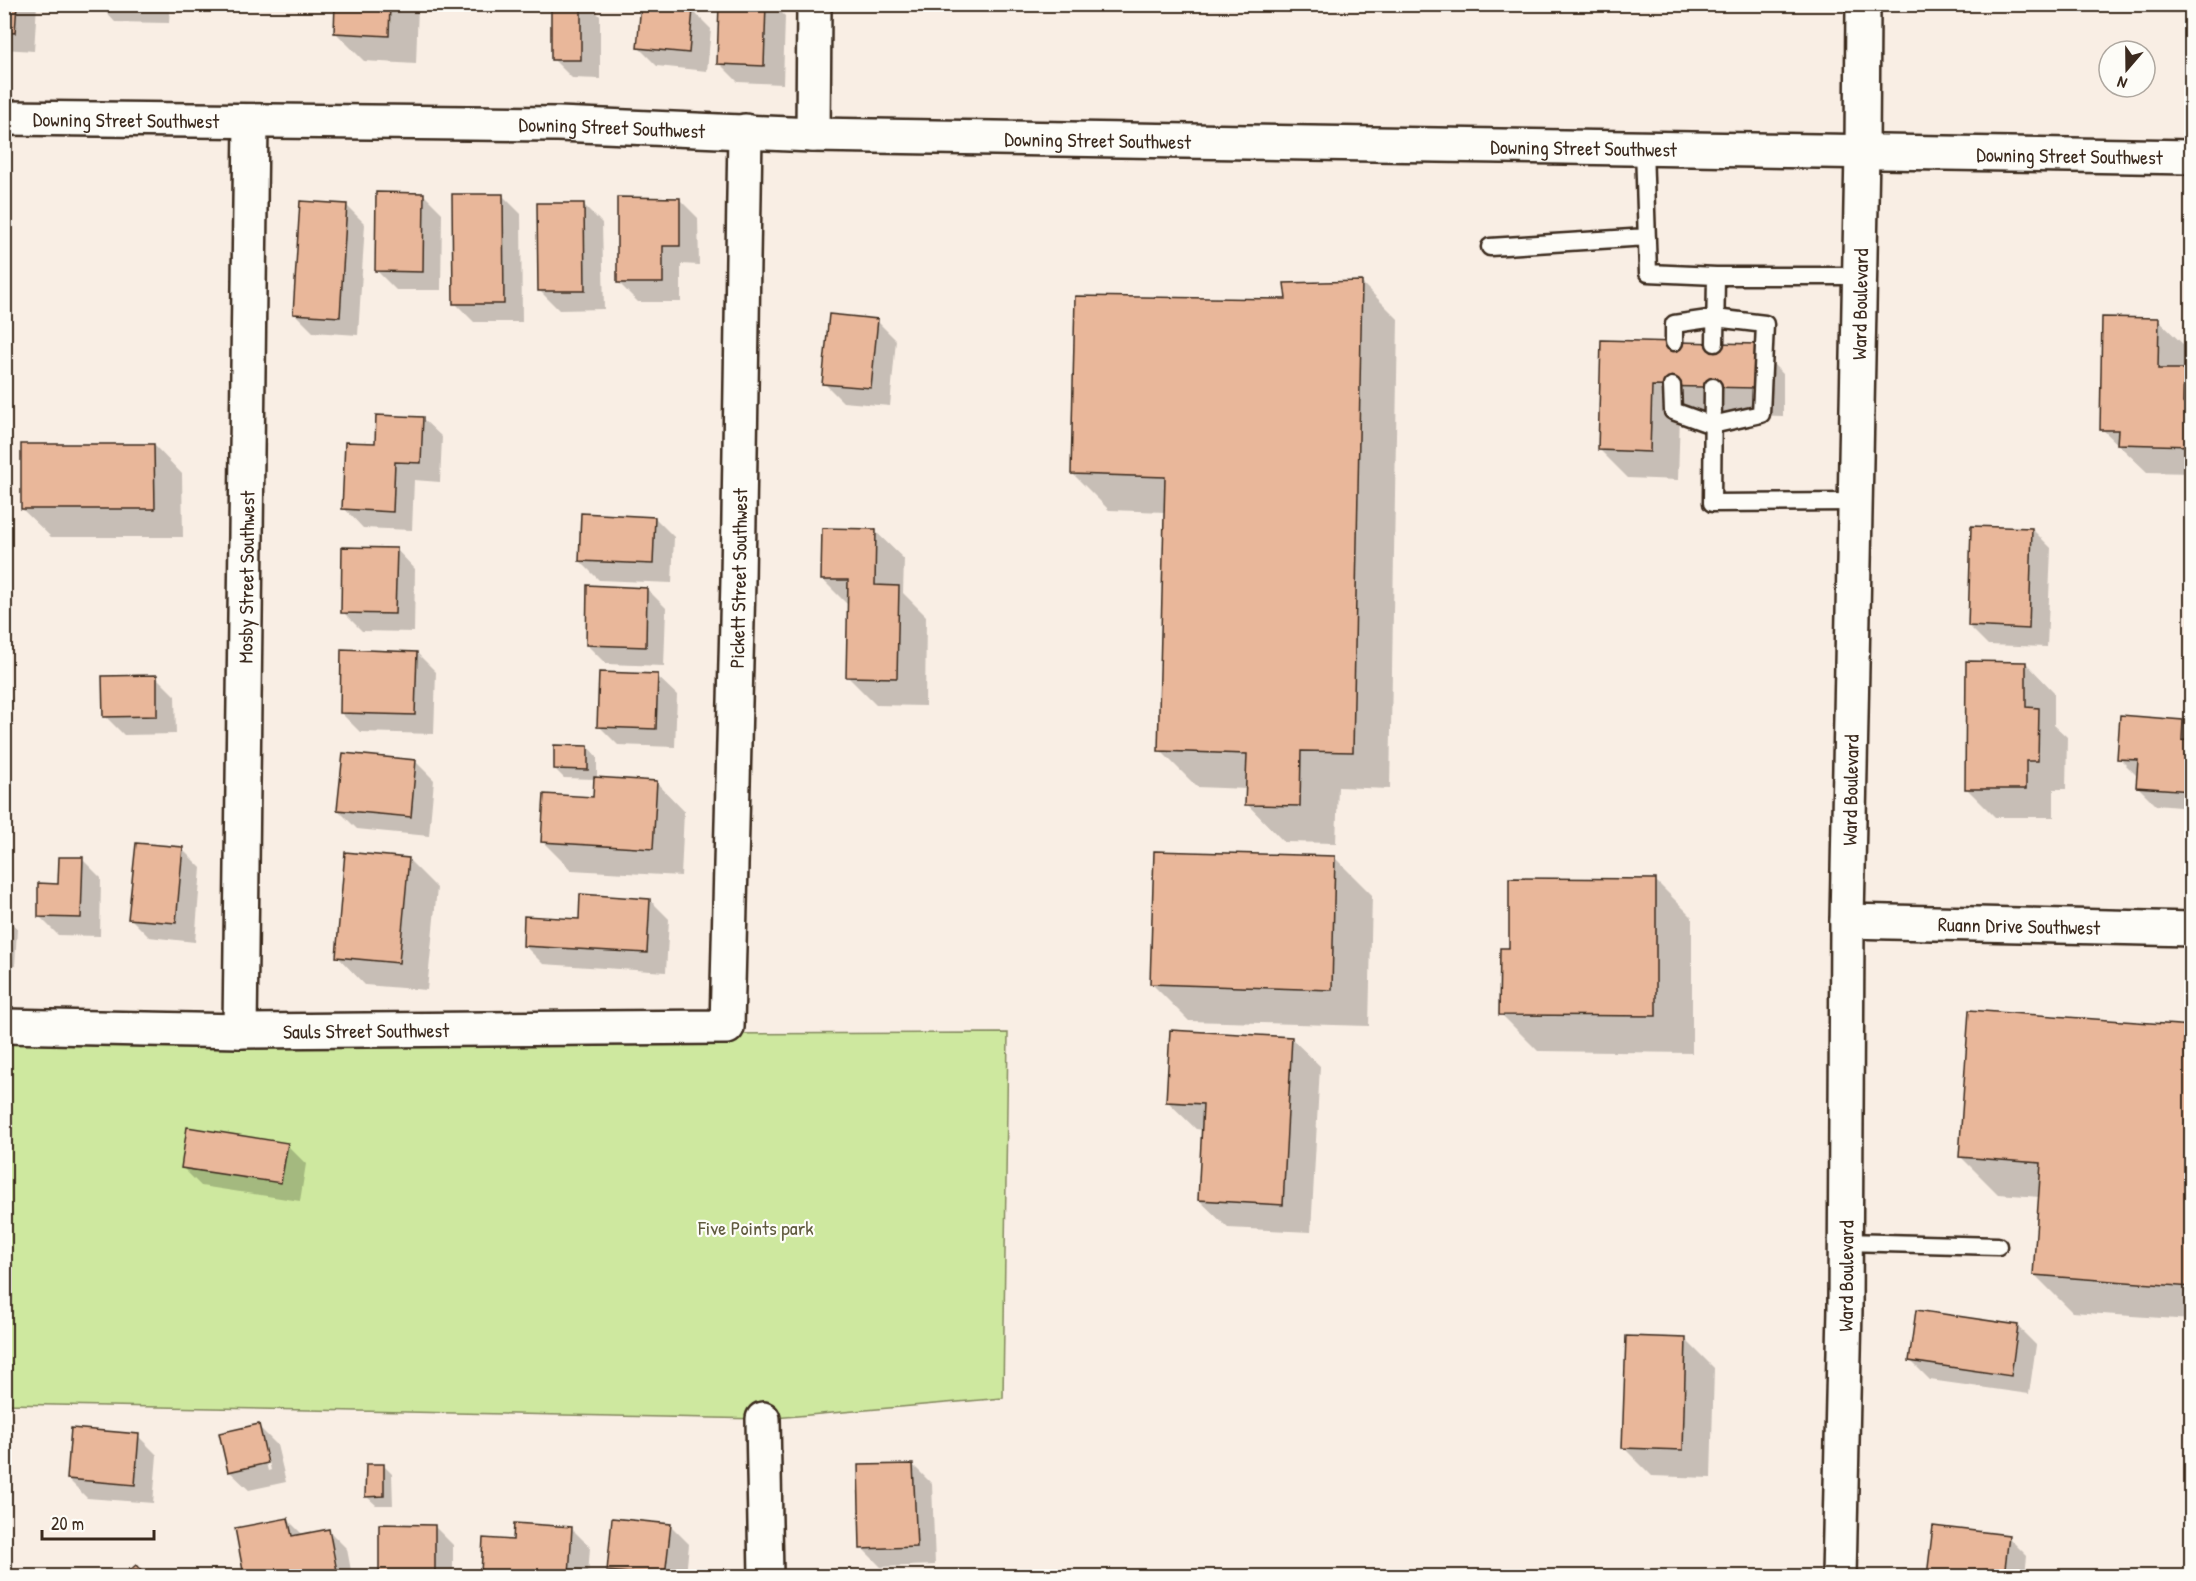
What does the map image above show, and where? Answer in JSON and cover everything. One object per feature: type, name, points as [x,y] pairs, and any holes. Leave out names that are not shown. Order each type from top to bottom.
[{"type":"street","points":[[813,135],[814,4]]},
{"type":"street","name":"Ward Boulevard","points":[[1839,1576],[1863,4]]},
{"type":"street","name":"Downing Street Southwest","points":[[4,118],[558,124],[813,135],[2192,157]]},
{"type":"street","name":"Mosby Street Southwest","points":[[240,1031],[251,121]]},
{"type":"street","name":"Pickett Street Southwest","points":[[728,1027],[745,131]]},
{"type":"street","name":"Ruann Drive Southwest","points":[[1848,921],[2192,929]]},
{"type":"street","name":"Sauls Street Southwest","points":[[4,1026],[240,1031],[728,1027]]},
{"type":"street","points":[[763,1419],[766,1576]]},
{"type":"lane","points":[[1644,148],[1648,273],[1716,276],[1860,276]]},
{"type":"lane","points":[[1490,248],[1647,237]]},
{"type":"lane","points":[[1715,343],[1716,276]]},
{"type":"lane","points":[[1672,386],[1673,411],[1712,424],[1761,414],[1765,324],[1715,318],[1674,324],[1674,342]]},
{"type":"lane","points":[[1713,387],[1713,503],[1855,502]]},
{"type":"lane","points":[[1845,1242],[1998,1246]]},
{"type":"green space","name":"Five Points park","points":[[1008,1033],[1003,1398],[763,1419],[5,1404],[5,1036]]},
{"type":"building","points":[[4,4],[17,4],[15,33],[4,32]]},
{"type":"building","points":[[335,4],[390,4],[389,36],[334,33]]},
{"type":"building","points":[[551,4],[581,4],[581,60],[551,60]]},
{"type":"building","points":[[641,4],[693,9],[689,53],[637,48]]},
{"type":"building","points":[[719,4],[766,4],[764,66],[717,64]]},
{"type":"building","points":[[376,192],[424,193],[423,272],[375,271]]},
{"type":"building","points":[[452,194],[503,194],[504,304],[453,304]]},
{"type":"building","points":[[617,197],[680,198],[680,246],[663,246],[663,283],[617,283]]},
{"type":"building","points":[[300,201],[347,204],[340,317],[293,314]]},
{"type":"building","points":[[537,203],[584,203],[585,291],[538,291]]},
{"type":"building","points":[[1362,281],[1353,752],[1301,751],[1300,806],[1245,805],[1247,754],[1158,751],[1165,477],[1071,474],[1075,296],[1286,299],[1284,283]]},
{"type":"building","points":[[829,314],[878,319],[871,388],[822,384]]},
{"type":"building","points":[[2102,317],[2159,318],[2158,369],[2184,369],[2183,403],[2192,403],[2192,446],[2117,444],[2118,430],[2100,430]]},
{"type":"building","points":[[1601,340],[1756,344],[1755,388],[1652,386],[1650,452],[1598,450]]},
{"type":"building","points":[[376,415],[423,417],[421,463],[395,462],[393,512],[342,509],[345,442],[375,443]]},
{"type":"building","points":[[21,444],[154,444],[155,509],[21,509]]},
{"type":"building","points":[[581,513],[655,517],[653,564],[579,561]]},
{"type":"building","points":[[1971,526],[2032,528],[2029,629],[1968,626]]},
{"type":"building","points":[[822,528],[876,529],[875,585],[899,586],[897,678],[846,677],[848,580],[821,580]]},
{"type":"building","points":[[342,547],[397,548],[395,614],[341,613]]},
{"type":"building","points":[[587,585],[647,588],[646,647],[586,645]]},
{"type":"building","points":[[341,649],[417,652],[415,715],[340,713]]},
{"type":"building","points":[[1966,661],[2026,662],[2026,707],[2039,708],[2038,761],[2026,761],[2026,789],[1965,789]]},
{"type":"building","points":[[599,672],[658,674],[656,729],[597,727]]},
{"type":"building","points":[[157,675],[157,716],[103,717],[102,676]]},
{"type":"building","points":[[2120,715],[2183,720],[2182,740],[2192,741],[2192,791],[2136,787],[2138,760],[2117,759]]},
{"type":"building","points":[[554,745],[588,746],[588,770],[554,769]]},
{"type":"building","points":[[343,753],[416,760],[411,817],[337,810]]},
{"type":"building","points":[[594,777],[657,781],[653,849],[541,842],[544,794],[593,797]]},
{"type":"building","points":[[136,843],[183,847],[176,923],[128,919]]},
{"type":"building","points":[[1154,851],[1335,856],[1332,990],[1150,984]]},
{"type":"building","points":[[345,852],[409,858],[399,963],[336,957]]},
{"type":"building","points":[[59,857],[83,857],[81,918],[38,917],[38,883],[58,884]]},
{"type":"building","points":[[1509,878],[1656,879],[1656,1016],[1499,1015],[1500,948],[1509,948]]},
{"type":"building","points":[[580,894],[650,899],[647,953],[523,946],[524,916],[579,919]]},
{"type":"building","points":[[1969,1010],[2192,1026],[2192,1287],[2033,1275],[2041,1163],[1959,1157]]},
{"type":"building","points":[[1170,1030],[1292,1037],[1283,1205],[1198,1200],[1203,1104],[1166,1102]]},
{"type":"building","points":[[187,1127],[288,1143],[281,1183],[181,1168]]},
{"type":"building","points":[[1916,1310],[2018,1325],[2011,1376],[1909,1361]]},
{"type":"building","points":[[1626,1336],[1686,1338],[1683,1450],[1622,1448]]},
{"type":"building","points":[[259,1424],[268,1463],[228,1472],[219,1433]]},
{"type":"building","points":[[71,1428],[139,1434],[135,1485],[67,1479]]},
{"type":"building","points":[[366,1464],[384,1464],[384,1496],[365,1497]]},
{"type":"building","points":[[913,1464],[917,1547],[860,1549],[858,1465]]},
{"type":"building","points":[[288,1518],[292,1536],[329,1529],[338,1576],[244,1576],[235,1528]]},
{"type":"building","points":[[612,1518],[671,1524],[665,1576],[607,1571]]},
{"type":"building","points":[[514,1523],[572,1527],[569,1576],[481,1573],[483,1538],[513,1540]]},
{"type":"building","points":[[379,1524],[435,1525],[435,1575],[379,1575]]},
{"type":"building","points":[[1933,1526],[2009,1535],[2004,1576],[1927,1576]]},
{"type":"building","points":[[136,1565],[146,1576],[123,1576]]}]
